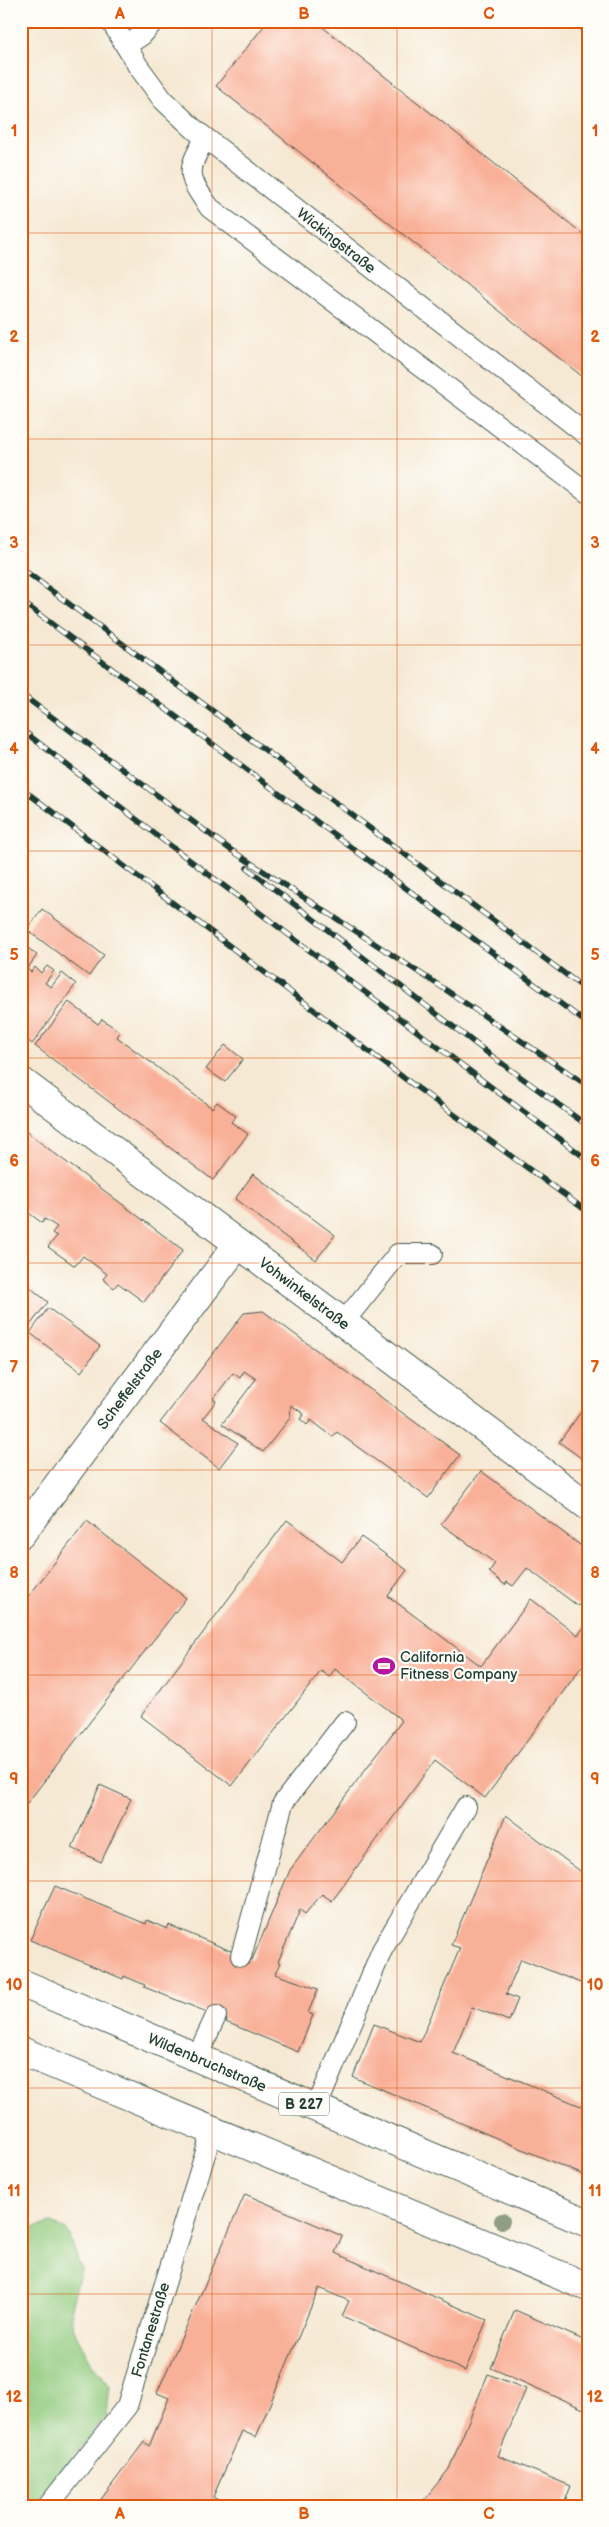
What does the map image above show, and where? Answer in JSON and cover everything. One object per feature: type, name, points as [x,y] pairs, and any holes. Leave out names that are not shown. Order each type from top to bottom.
[{"type":"main road","name":"Vohwinkelstraße","points":[[21,1081],[588,1506]]},
{"type":"main road","name":"Scheffelstraße","points":[[21,1534],[238,1244]]},
{"type":"main road","name":"Wildenbruchstraße","points":[[21,1983],[196,2059],[588,2223]]},
{"type":"main road","points":[[21,2051],[588,2287]]},
{"type":"lane","name":"Wickingstraße","points":[[111,21],[163,100],[205,138],[588,436]]},
{"type":"lane","points":[[126,46],[142,35],[154,21]]},
{"type":"lane","points":[[205,138],[192,160],[190,173],[210,208],[588,493]]},
{"type":"lane","points":[[343,1323],[398,1254],[432,1254]]},
{"type":"lane","points":[[241,1956],[283,1803],[345,1722]]},
{"type":"lane","points":[[316,2109],[382,1950],[466,1807]]},
{"type":"lane","points":[[196,2059],[216,2016]]},
{"type":"lane","name":"Fontanestraße","points":[[48,2506],[127,2406],[212,2132]]},
{"type":"green space","points":[[50,2223],[68,2231],[81,2270],[71,2307],[74,2330],[90,2360],[110,2386],[107,2415],[34,2506],[21,2506],[21,2235],[29,2229]]},
{"type":"building","points":[[268,21],[315,21],[588,238],[588,381],[216,86]]},
{"type":"building","points":[[42,909],[104,955],[89,976],[27,930]]},
{"type":"building","points":[[24,945],[37,955],[27,969],[31,972],[35,967],[41,973],[47,966],[54,971],[45,983],[51,987],[62,973],[76,984],[32,1044],[21,1035],[21,948]]},
{"type":"building","points":[[69,1002],[98,1024],[102,1019],[120,1032],[117,1037],[212,1108],[217,1102],[236,1116],[231,1122],[248,1134],[213,1180],[35,1046]]},
{"type":"building","points":[[225,1045],[243,1059],[225,1082],[206,1069]]},
{"type":"building","points":[[21,1128],[183,1250],[144,1302],[118,1283],[114,1288],[103,1279],[107,1274],[83,1256],[75,1266],[48,1247],[57,1236],[52,1233],[57,1227],[45,1219],[42,1223],[21,1207]]},
{"type":"building","points":[[253,1174],[335,1235],[316,1260],[235,1199]]},
{"type":"building","points":[[21,1280],[48,1302],[27,1329],[21,1325]]},
{"type":"building","points":[[48,1308],[100,1346],[81,1372],[30,1333]]},
{"type":"building","points":[[263,1311],[460,1455],[428,1498],[337,1432],[333,1437],[311,1420],[307,1425],[300,1419],[304,1414],[291,1405],[290,1418],[263,1452],[222,1424],[256,1379],[244,1371],[240,1378],[233,1373],[213,1399],[216,1401],[203,1418],[238,1443],[219,1468],[160,1423],[244,1313]]},
{"type":"building","points":[[586,1405],[588,1406],[588,1463],[559,1442]]},
{"type":"building","points":[[481,1471],[588,1551],[588,1593],[578,1606],[527,1568],[513,1586],[507,1582],[505,1585],[489,1572],[495,1563],[441,1524]]},
{"type":"building","points":[[287,1520],[342,1562],[361,1537],[407,1570],[388,1596],[481,1666],[531,1599],[578,1635],[588,1622],[588,1658],[485,1798],[435,1760],[332,1901],[322,1894],[305,1914],[300,1910],[278,1962],[280,1963],[275,1974],[318,1989],[308,2013],[313,2015],[298,2052],[226,2022],[227,2020],[144,1987],[145,1985],[124,1976],[123,1979],[30,1940],[55,1886],[146,1924],[147,1920],[167,1929],[169,1925],[252,1960],[290,1870],[401,1722],[399,1718],[335,1669],[329,1677],[321,1671],[232,1786],[141,1716]]},
{"type":"building","points":[[87,1521],[186,1598],[21,1811],[21,1606]]},
{"type":"building","points":[[100,1785],[131,1799],[101,1862],[72,1848]]},
{"type":"building","points":[[506,1815],[588,1877],[588,1986],[521,1959],[506,1994],[518,1999],[509,2021],[472,2007],[453,2053],[588,2109],[588,2177],[353,2077],[374,2024],[420,2042],[460,1948],[451,1945]]},
{"type":"building","points":[[245,2194],[342,2236],[335,2253],[487,2320],[465,2371],[342,2316],[349,2301],[319,2288],[256,2437],[242,2431],[213,2497],[218,2500],[214,2506],[96,2506],[144,2442],[149,2446],[150,2444],[169,2398],[157,2393]]},
{"type":"building","points":[[515,2310],[588,2342],[588,2411],[491,2368]]},
{"type":"building","points":[[488,2374],[526,2389],[498,2456],[571,2486],[563,2506],[419,2506],[449,2469]]},
{"type":"railway","points":[[21,568],[588,991]]},
{"type":"railway","points":[[21,601],[588,1024]]},
{"type":"railway","points":[[21,694],[231,850],[443,988],[588,1086]]},
{"type":"railway","points":[[21,729],[159,837],[588,1160]]},
{"type":"railway","points":[[21,788],[404,1078],[588,1212]]},
{"type":"railway","points":[[247,868],[485,1051],[588,1126]]},
{"type":"place","name":"California Fitness Company","points":[[384,1666]]}]
